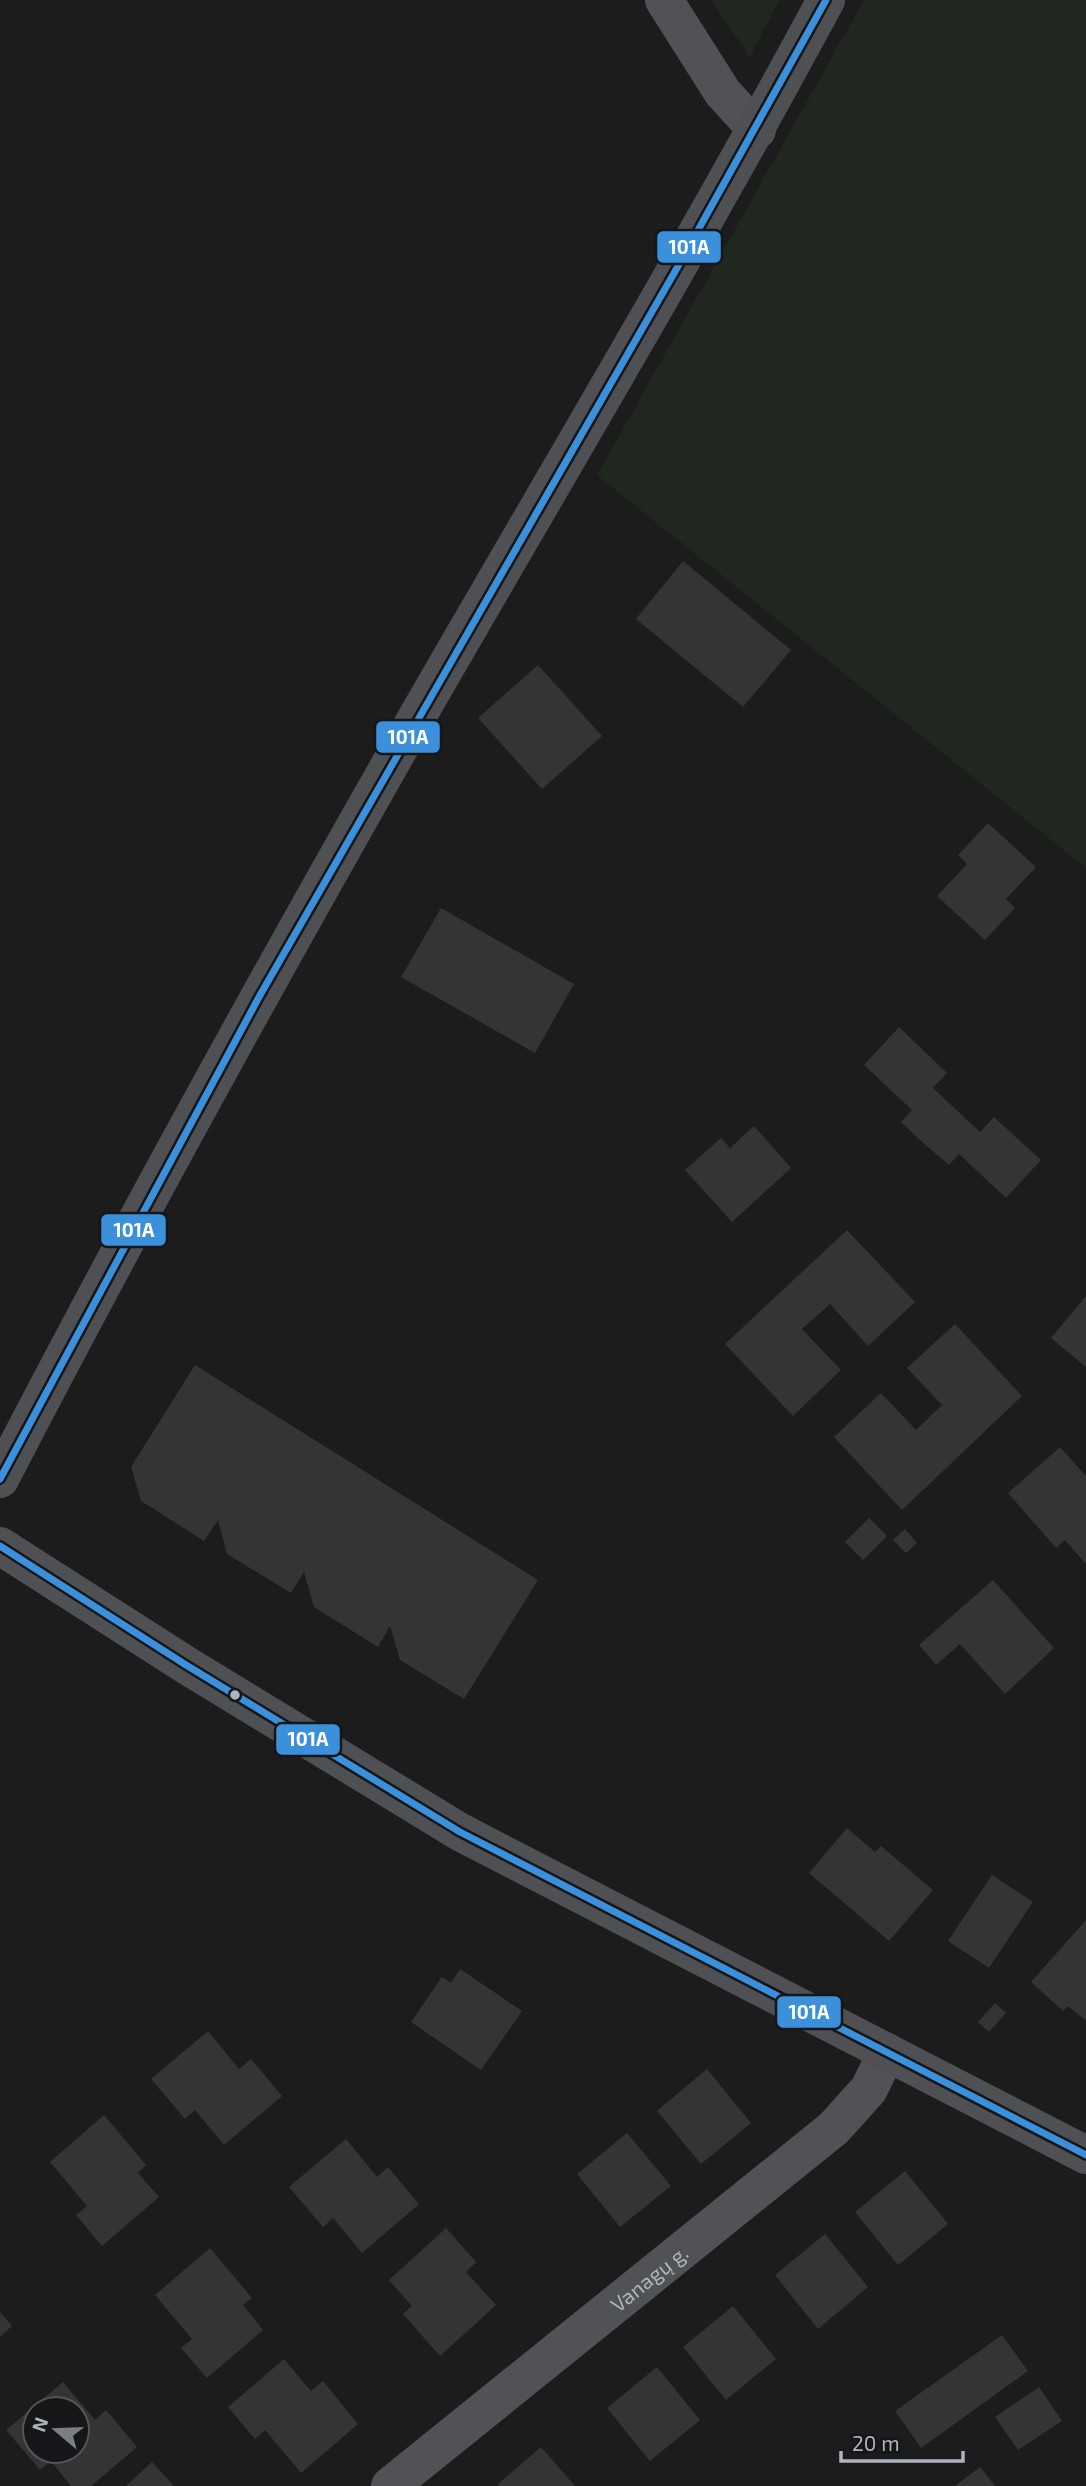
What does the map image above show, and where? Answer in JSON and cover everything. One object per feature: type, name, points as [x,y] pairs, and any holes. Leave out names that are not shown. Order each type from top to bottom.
[{"type":"main road","points":[[0,1479],[122,1244],[421,712],[757,130],[826,0]]},
{"type":"main road","points":[[0,1546],[198,1673],[448,1825],[1086,2155]]},
{"type":"street","points":[[664,0],[723,93],[757,130]]},
{"type":"street","name":"Vanagų g.","points":[[390,2486],[834,2128],[869,2089],[887,2052]]},
{"type":"shaded area","points":[[711,0],[779,0],[750,57]]},
{"type":"shaded area","points":[[864,0],[1086,0],[1086,868],[597,475]]},
{"type":"building","points":[[683,561],[791,650],[743,707],[636,619]]},
{"type":"building","points":[[538,665],[602,736],[542,789],[478,718]]},
{"type":"building","points":[[988,823],[1036,867],[1006,899],[1015,908],[985,940],[937,896],[967,864],[958,855]]},
{"type":"building","points":[[441,908],[574,984],[535,1053],[401,977]]},
{"type":"building","points":[[899,1027],[947,1073],[933,1088],[980,1132],[994,1117],[1041,1160],[1006,1198],[959,1154],[949,1165],[920,1140],[901,1122],[912,1110],[864,1065]]},
{"type":"building","points":[[754,1126],[791,1168],[732,1222],[685,1170],[721,1138],[730,1148]]},
{"type":"building","points":[[847,1230],[915,1302],[868,1346],[830,1304],[802,1329],[841,1370],[793,1416],[725,1344]]},
{"type":"building","points":[[1086,1296],[1086,1367],[1051,1338]]},
{"type":"building","points":[[955,1324],[1022,1396],[902,1510],[834,1437],[881,1393],[916,1430],[942,1405],[907,1368]]},
{"type":"building","points":[[195,1365],[538,1580],[464,1699],[400,1660],[390,1626],[378,1647],[314,1607],[304,1572],[291,1593],[227,1554],[218,1520],[204,1541],[141,1501],[131,1467]]},
{"type":"building","points":[[1060,1447],[1086,1476],[1086,1564],[1065,1540],[1056,1548],[1008,1493]]},
{"type":"building","points":[[869,1518],[887,1536],[863,1560],[845,1542]]},
{"type":"building","points":[[905,1529],[917,1543],[906,1553],[893,1540]]},
{"type":"building","points":[[993,1580],[1054,1648],[1005,1694],[960,1644],[936,1665],[919,1645]]},
{"type":"building","points":[[847,1828],[875,1852],[881,1846],[933,1890],[889,1941],[809,1873]]},
{"type":"building","points":[[992,1875],[1033,1902],[989,1968],[948,1941]]},
{"type":"building","points":[[1086,1920],[1086,2021],[1068,2006],[1063,2011],[1031,1982]]},
{"type":"building","points":[[460,1969],[522,2011],[481,2070],[411,2022],[442,1977],[451,1983]]},
{"type":"building","points":[[995,2003],[1006,2013],[989,2032],[978,2022]]},
{"type":"building","points":[[208,2031],[239,2069],[251,2059],[282,2096],[224,2145],[195,2110],[185,2119],[151,2079]]},
{"type":"building","points":[[707,2069],[751,2123],[701,2164],[657,2111]]},
{"type":"building","points":[[104,2115],[146,2165],[138,2173],[159,2197],[102,2246],[76,2215],[87,2206],[50,2162]]},
{"type":"building","points":[[627,2133],[671,2186],[620,2227],[577,2174]]},
{"type":"building","points":[[346,2139],[377,2177],[388,2167],[419,2204],[362,2253],[333,2218],[323,2227],[289,2187]]},
{"type":"building","points":[[905,2171],[948,2224],[898,2265],[855,2212]]},
{"type":"building","points":[[446,2228],[476,2262],[466,2272],[496,2305],[440,2356],[403,2314],[412,2306],[389,2280]]},
{"type":"building","points":[[825,2234],[868,2287],[818,2329],[775,2275]]},
{"type":"building","points":[[210,2248],[252,2298],[243,2305],[263,2330],[207,2378],[181,2348],[192,2339],[155,2295]]},
{"type":"building","points":[[733,2306],[776,2359],[726,2400],[683,2347]]},
{"type":"building","points":[[0,2312],[12,2326],[0,2337]]},
{"type":"building","points":[[1002,2335],[1028,2371],[921,2448],[895,2411]]},
{"type":"building","points":[[284,2359],[311,2391],[323,2381],[358,2424],[301,2473],[265,2430],[255,2439],[228,2407]]},
{"type":"building","points":[[657,2367],[700,2420],[650,2461],[607,2408]]},
{"type":"building","points":[[63,2382],[74,2395],[48,2395]]},
{"type":"building","points":[[1039,2387],[1062,2421],[1018,2450],[995,2417]]},
{"type":"building","points":[[106,2410],[137,2447],[91,2486],[71,2486],[54,2465],[91,2465],[91,2415],[95,2420]]},
{"type":"building","points":[[21,2417],[21,2448],[6,2430]]},
{"type":"building","points":[[541,2447],[575,2486],[499,2486],[498,2484]]},
{"type":"building","points":[[152,2462],[174,2486],[126,2486]]},
{"type":"building","points":[[980,2467],[995,2486],[955,2486]]},
{"type":"transit line","name":"101A","points":[[0,1479],[259,997],[677,268],[826,0]]},
{"type":"transit line","name":"101A","points":[[0,1546],[186,1665],[460,1832],[1086,2155]]}]
